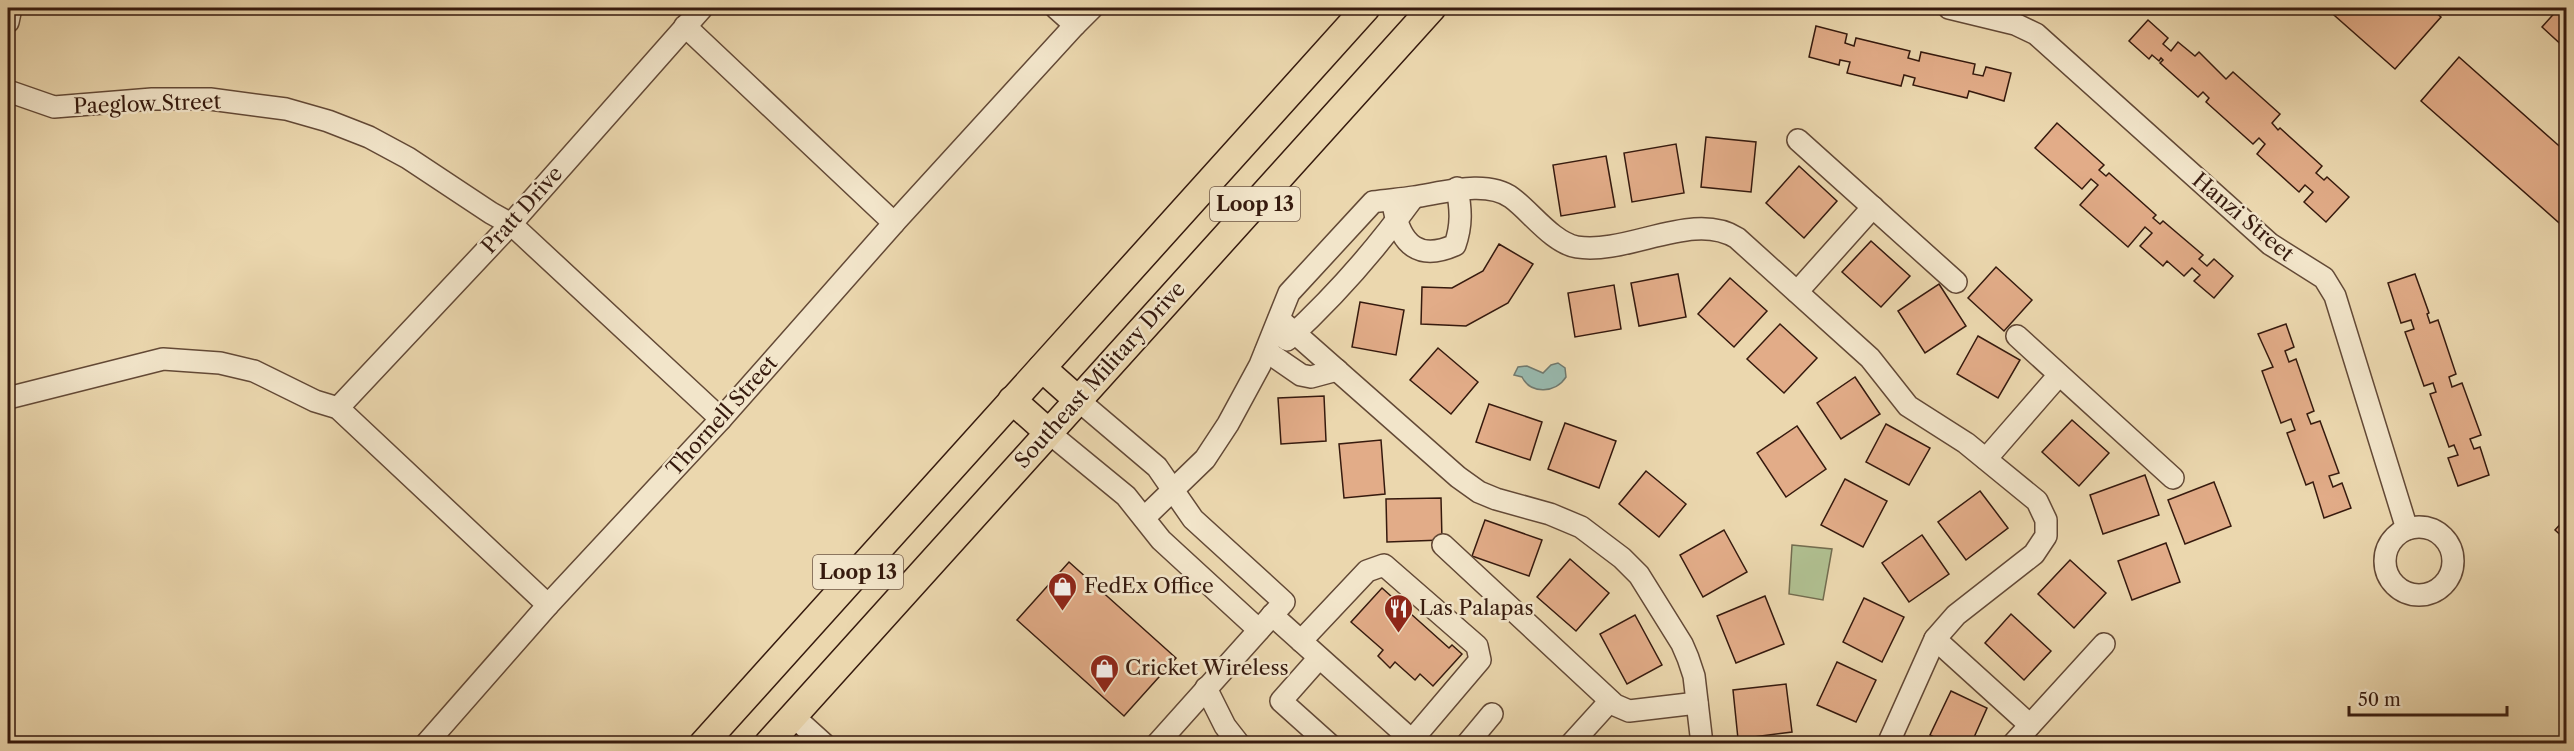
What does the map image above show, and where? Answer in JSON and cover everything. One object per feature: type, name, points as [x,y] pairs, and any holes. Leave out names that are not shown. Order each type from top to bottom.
[{"type":"main road","name":"Loop 13","points":[[703,744],[1366,8]]},
{"type":"main road","name":"Southeast Military Drive","points":[[768,744],[1432,8]]},
{"type":"main road","points":[[1042,368],[1078,400]]},
{"type":"main road","points":[[1012,400],[1048,432]]},
{"type":"street","points":[[8,22],[11,8]]},
{"type":"street","name":"Pratt Drive","points":[[338,408],[511,224],[702,8]]},
{"type":"street","points":[[1056,8],[1075,25]]},
{"type":"street","name":"Thornell Street","points":[[426,744],[548,605],[721,419],[894,223],[1092,8]]},
{"type":"street","name":"Hanzi Street","points":[[1949,8],[2015,24],[2036,34],[2270,244],[2324,278],[2335,296],[2407,529]]},
{"type":"street","points":[[685,26],[894,223]]},
{"type":"street","name":"Paeglow Street","points":[[8,91],[54,107],[152,99],[210,99],[286,109],[328,121],[369,137],[408,158],[511,224],[721,419]]},
{"type":"street","points":[[1798,140],[1956,282]]},
{"type":"street","points":[[1392,200],[1396,221],[1405,240],[1422,252],[1438,253],[1455,245],[1461,229],[1458,189]]},
{"type":"street","points":[[1144,518],[1205,459],[1228,424],[1265,357],[1289,293],[1373,202],[1413,198],[1458,189],[1490,190],[1510,196],[1557,237],[1576,247],[1608,247],[1705,227],[1726,231],[1737,238],[1870,358],[1908,406],[1966,442],[2037,501],[2046,520],[2046,536],[2034,554],[1956,615],[1935,639],[1888,744]]},
{"type":"street","points":[[1265,357],[1296,332],[1396,221],[1413,198]]},
{"type":"street","points":[[1797,292],[1873,207]]},
{"type":"street","points":[[1279,319],[1458,477],[1479,492],[1550,514],[1581,527],[1623,558],[1639,575],[1682,644],[1694,676],[1702,744]]},
{"type":"street","points":[[2017,336],[2173,477]]},
{"type":"street","points":[[1265,357],[1301,375],[1311,377],[1337,370]]},
{"type":"street","points":[[8,398],[163,359],[220,363],[254,371],[315,401],[338,408],[548,605]]},
{"type":"street","points":[[1986,459],[2059,375]]},
{"type":"street","points":[[1078,400],[1157,467],[1193,519],[1284,602],[1157,744]]},
{"type":"street","points":[[1048,432],[1126,496],[1161,540],[1266,623],[1301,641],[1414,742],[1480,660],[1477,646],[1384,565],[1367,571],[1301,641]]},
{"type":"street","points":[[1443,545],[1610,701],[1629,711],[1697,702]]},
{"type":"street","points":[[1935,639],[2030,725]]},
{"type":"street","points":[[2013,744],[2104,644]]},
{"type":"street","points":[[1318,658],[1281,701],[1329,744]]},
{"type":"street","points":[[1206,688],[1225,726],[1239,744]]},
{"type":"street","points":[[1570,744],[1610,701]]},
{"type":"street","points":[[1467,744],[1492,714]]},
{"type":"street","points":[[793,716],[824,744]]},
{"type":"green space","points":[[1792,545],[1832,549],[1823,600],[1789,594]]},
{"type":"water","points":[[1558,363],[1565,368],[1566,377],[1550,389],[1531,387],[1522,377],[1514,375],[1518,367],[1527,366],[1543,373],[1551,365]]},
{"type":"building","points":[[2326,8],[2430,8],[2441,17],[2395,69]]},
{"type":"building","points":[[2559,8],[2566,8],[2566,49],[2542,27]]},
{"type":"building","points":[[2148,20],[2168,38],[2163,44],[2171,51],[2178,42],[2195,56],[2199,52],[2226,79],[2233,72],[2280,114],[2272,123],[2322,166],[2316,173],[2324,180],[2327,177],[2349,197],[2326,222],[2304,202],[2313,192],[2305,185],[2299,192],[2257,154],[2265,144],[2259,138],[2253,144],[2206,102],[2209,98],[2203,92],[2198,97],[2160,63],[2163,60],[2161,58],[2159,61],[2152,55],[2149,59],[2129,41]]},
{"type":"building","points":[[1816,26],[1847,34],[1845,43],[1854,46],[1856,38],[1910,51],[1908,58],[1919,61],[1921,52],[1975,64],[1973,74],[1983,76],[1986,67],[2011,73],[2004,101],[1969,91],[1967,98],[1913,85],[1915,78],[1904,75],[1901,86],[1847,73],[1850,62],[1840,60],[1839,65],[1809,57]]},
{"type":"building","points":[[2459,57],[2566,152],[2566,229],[2421,101]]},
{"type":"building","points":[[2057,123],[2104,165],[2099,170],[2106,176],[2109,173],[2156,215],[2153,218],[2160,224],[2163,221],[2203,255],[2199,259],[2207,266],[2214,259],[2233,276],[2214,298],[2194,281],[2200,275],[2192,268],[2184,276],[2167,261],[2163,266],[2140,246],[2152,233],[2145,227],[2128,247],[2080,205],[2098,185],[2091,179],[2082,189],[2035,148]]},
{"type":"building","points":[[1706,137],[1756,142],[1751,192],[1701,187]]},
{"type":"building","points":[[1676,144],[1684,193],[1632,202],[1624,153]]},
{"type":"building","points":[[1606,156],[1615,207],[1561,216],[1553,165]]},
{"type":"building","points":[[1799,166],[1837,201],[1804,238],[1766,203]]},
{"type":"building","points":[[1871,241],[1910,276],[1881,307],[1842,272]]},
{"type":"building","points":[[1499,244],[1533,264],[1508,303],[1466,326],[1421,324],[1422,287],[1452,288],[1483,271]]},
{"type":"building","points":[[1996,267],[2032,300],[2004,331],[1968,298]]},
{"type":"building","points":[[1678,274],[1686,317],[1639,326],[1631,283]]},
{"type":"building","points":[[2415,274],[2429,313],[2427,314],[2430,323],[2438,320],[2456,374],[2449,377],[2452,387],[2462,383],[2481,435],[2470,439],[2474,449],[2480,447],[2489,475],[2458,486],[2448,458],[2458,455],[2454,445],[2449,447],[2430,394],[2436,392],[2433,383],[2424,386],[2405,332],[2414,329],[2411,320],[2401,323],[2388,283]]},
{"type":"building","points":[[1730,278],[1767,311],[1734,347],[1698,314]]},
{"type":"building","points":[[1939,284],[1966,326],[1925,353],[1898,311]]},
{"type":"building","points":[[1614,285],[1621,329],[1575,337],[1568,293]]},
{"type":"building","points":[[1360,302],[1404,310],[1396,355],[1352,347]]},
{"type":"building","points":[[1780,324],[1817,358],[1784,393],[1747,359]]},
{"type":"building","points":[[2286,324],[2294,347],[2285,351],[2289,362],[2296,359],[2314,411],[2307,414],[2311,424],[2320,421],[2339,473],[2329,476],[2333,487],[2342,483],[2351,508],[2324,518],[2313,482],[2306,485],[2287,433],[2295,430],[2291,419],[2281,423],[2262,371],[2273,367],[2258,334]]},
{"type":"building","points":[[1978,336],[2020,360],[1998,398],[1957,374]]},
{"type":"building","points":[[1438,348],[1478,382],[1451,414],[1410,380]]},
{"type":"building","points":[[1855,377],[1880,414],[1841,439],[1817,403]]},
{"type":"building","points":[[1324,396],[1326,441],[1281,444],[1278,398]]},
{"type":"building","points":[[1489,404],[1542,422],[1530,460],[1476,442]]},
{"type":"building","points":[[2072,420],[2109,453],[2079,486],[2042,452]]},
{"type":"building","points":[[1565,423],[1616,441],[1599,488],[1548,469]]},
{"type":"building","points":[[1886,424],[1930,448],[1909,485],[1866,462]]},
{"type":"building","points":[[1797,426],[1826,469],[1786,497],[1757,453]]},
{"type":"building","points":[[1381,440],[1385,494],[1344,498],[1339,444]]},
{"type":"building","points":[[1646,471],[1686,504],[1659,537],[1619,504]]},
{"type":"building","points":[[2145,475],[2159,515],[2103,534],[2090,495]]},
{"type":"building","points":[[1845,479],[1887,501],[1863,547],[1821,525]]},
{"type":"building","points":[[2214,482],[2231,526],[2185,544],[2168,500]]},
{"type":"building","points":[[1980,491],[2008,528],[1966,560],[1938,522]]},
{"type":"building","points":[[1441,498],[1442,540],[1387,542],[1386,499]]},
{"type":"building","points":[[2566,518],[2566,540],[2555,530]]},
{"type":"building","points":[[1485,520],[1542,540],[1529,576],[1472,556]]},
{"type":"building","points":[[1724,530],[1747,572],[1703,597],[1680,555]]},
{"type":"building","points":[[1922,535],[1949,574],[1909,602],[1882,563]]},
{"type":"building","points":[[2166,543],[2180,582],[2132,600],[2118,561]]},
{"type":"building","points":[[1570,559],[1609,593],[1576,631],[1537,597]]},
{"type":"building","points":[[2070,560],[2106,593],[2074,628],[2038,594]]},
{"type":"building","points":[[1069,562],[1176,658],[1124,716],[1017,620]]},
{"type":"building","name":"Las Palapas","points":[[1382,588],[1449,648],[1452,645],[1462,654],[1433,686],[1420,674],[1415,680],[1395,662],[1390,668],[1378,656],[1383,650],[1351,622]]},
{"type":"building","points":[[1765,596],[1784,644],[1736,663],[1717,616]]},
{"type":"building","points":[[1864,598],[1904,617],[1882,662],[1843,642]]},
{"type":"building","points":[[2011,614],[2051,651],[2024,680],[1985,643]]},
{"type":"building","points":[[1635,615],[1662,665],[1627,684],[1600,634]]},
{"type":"building","points":[[1837,662],[1876,680],[1856,722],[1817,705]]},
{"type":"building","points":[[1786,684],[1792,732],[1738,739],[1733,690]]},
{"type":"building","points":[[1951,691],[1987,708],[1971,744],[1948,744],[1930,735]]},
{"type":"place","name":"FedEx Office","points":[[1063,612]]},
{"type":"place","name":"Las Palapas","points":[[1398,634]]},
{"type":"place","name":"Cricket Wireless","points":[[1104,694]]}]
